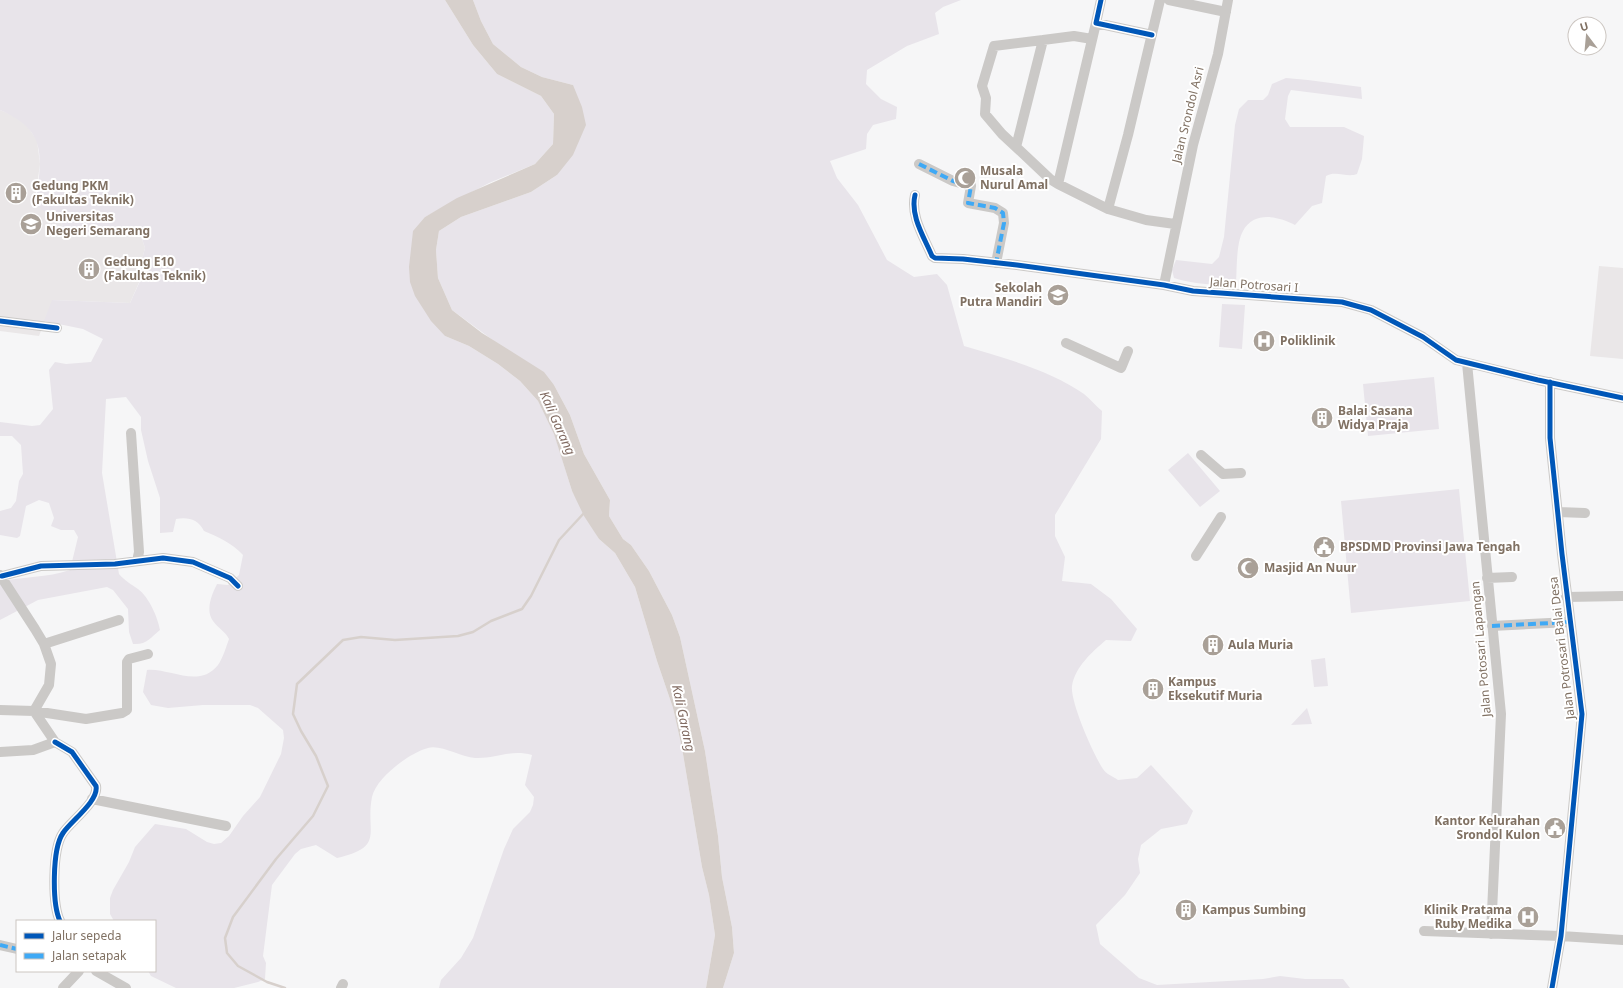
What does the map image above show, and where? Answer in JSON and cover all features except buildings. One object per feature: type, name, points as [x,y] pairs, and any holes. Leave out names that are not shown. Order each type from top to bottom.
[{"type":"street","points":[[1058,184],[1101,0]]},
{"type":"street","points":[[1108,209],[1128,135],[1160,0]]},
{"type":"street","points":[[1169,0],[1226,12]]},
{"type":"street","name":"Jalan Srondol Asri","points":[[1164,285],[1175,224],[1193,145],[1218,54],[1228,0]]},
{"type":"street","points":[[1096,23],[1152,35]]},
{"type":"street","points":[[1092,39],[1069,36],[994,46],[984,75],[982,86],[986,98],[985,114],[1002,134],[1050,179],[1058,184],[1108,209],[1146,220],[1175,224]]},
{"type":"street","points":[[1016,146],[1043,40]]},
{"type":"street","points":[[919,164],[953,181],[971,186],[968,203],[995,208],[1003,213],[1004,223],[996,263]]},
{"type":"street","name":"Jalan Potrosari I","points":[[915,195],[914,201],[916,218],[932,256],[941,259],[963,259],[996,263],[1164,285],[1193,291],[1342,302],[1371,310],[1410,330],[1456,360],[1623,398]]},
{"type":"street","points":[[0,321],[57,328]]},
{"type":"street","points":[[1066,343],[1120,368],[1128,351]]},
{"type":"street","name":"Jalan Potosari Lapangan","points":[[1467,363],[1501,714],[1491,934]]},
{"type":"street","name":"Jalan Potrosari Balai Desa","points":[[1550,382],[1550,438],[1566,597],[1582,714],[1561,936],[1552,988]]},
{"type":"street","points":[[131,433],[139,552],[137,560]]},
{"type":"street","points":[[1201,456],[1223,474],[1241,473]]},
{"type":"street","points":[[1558,512],[1585,512]]},
{"type":"street","points":[[1196,556],[1221,517]]},
{"type":"street","points":[[34,711],[49,685],[52,673],[51,664],[44,644],[1,576],[41,566],[115,564],[137,560],[163,558],[193,562],[230,578],[238,586]]},
{"type":"street","points":[[1487,578],[1512,577]]},
{"type":"street","points":[[1566,597],[1623,596]]},
{"type":"street","points":[[44,644],[119,620]]},
{"type":"street","points":[[1492,626],[1570,622]]},
{"type":"street","points":[[0,710],[34,711],[86,719],[122,713],[127,710],[127,662],[129,659],[148,654]]},
{"type":"street","points":[[34,711],[55,742],[72,752],[96,786],[96,793],[92,799],[62,833],[59,841],[54,879],[56,909],[60,920]]},
{"type":"street","points":[[0,752],[33,750],[55,742]]},
{"type":"street","points":[[92,799],[226,826]]},
{"type":"street","points":[[1424,931],[1623,940]]},
{"type":"street","points":[[0,945],[16,948]]},
{"type":"street","points":[[63,988],[78,972]]},
{"type":"street","points":[[98,972],[126,988]]},
{"type":"shaded area","points":[[0,0],[445,0],[473,45],[497,74],[541,96],[554,114],[553,144],[535,164],[489,183],[425,217],[445,336],[469,346],[498,364],[520,381],[538,401],[554,433],[572,491],[599,539],[615,553],[635,587],[673,708],[682,748],[702,867],[709,895],[715,935],[706,988],[439,988],[441,980],[461,958],[473,938],[504,849],[513,829],[530,812],[534,797],[525,785],[532,755],[517,753],[475,758],[433,747],[412,755],[394,767],[380,782],[372,797],[370,809],[370,836],[368,843],[362,849],[352,854],[337,858],[316,845],[301,849],[295,854],[272,885],[263,956],[266,963],[265,979],[234,988],[176,988],[151,976],[149,972],[156,972],[156,920],[113,920],[110,914],[110,898],[129,862],[135,847],[155,824],[186,829],[207,842],[214,844],[221,843],[229,836],[243,816],[260,797],[281,754],[284,738],[283,730],[258,708],[250,705],[203,705],[168,708],[151,705],[143,692],[147,670],[156,670],[193,677],[202,676],[210,672],[218,665],[229,639],[213,621],[209,607],[210,602],[217,584],[228,585],[239,575],[243,555],[230,544],[204,531],[196,521],[189,519],[176,519],[173,532],[160,533],[160,498],[148,461],[141,430],[141,417],[126,397],[106,399],[102,473],[119,574],[146,597],[155,614],[160,630],[145,642],[133,644],[129,632],[128,609],[113,590],[107,587],[38,600],[0,620],[0,582],[61,573],[70,570],[78,537],[74,530],[61,530],[51,526],[54,518],[49,503],[39,500],[26,506],[20,536],[17,538],[0,535],[0,511],[11,508],[16,501],[19,481],[23,474],[21,445],[12,436],[0,436],[0,422],[32,426],[40,425],[53,409],[49,370],[55,362],[66,364],[91,362],[103,339],[83,329],[44,321],[52,300],[130,303],[141,279],[139,271],[145,248],[141,236],[134,232],[118,229],[94,235],[65,234],[60,218],[41,209],[36,202],[40,165],[37,142],[25,125],[14,117],[0,110]]},
{"type":"shaded area","points":[[473,0],[961,0],[943,7],[935,13],[939,34],[907,46],[867,70],[866,84],[881,99],[897,107],[896,119],[873,125],[867,134],[866,149],[830,161],[837,178],[858,205],[887,260],[914,277],[937,274],[947,285],[964,346],[1026,366],[1057,378],[1084,394],[1102,411],[1101,439],[1055,515],[1055,536],[1065,557],[1062,581],[1091,584],[1111,599],[1137,629],[1131,641],[1106,640],[1085,660],[1080,666],[1074,679],[1072,694],[1083,729],[1104,771],[1118,780],[1137,778],[1151,765],[1193,811],[1187,824],[1161,829],[1141,845],[1138,859],[1140,873],[1125,895],[1096,925],[1100,944],[1139,978],[1157,985],[1263,979],[1280,976],[1305,979],[1343,979],[1350,988],[723,988],[734,953],[732,927],[722,877],[718,836],[705,751],[680,637],[672,615],[649,571],[631,545],[623,539],[609,516],[610,500],[584,454],[570,415],[554,385],[452,310],[438,278],[436,250],[439,231],[461,217],[531,192],[557,175],[573,85],[542,77],[521,67],[493,44],[481,21]]},
{"type":"shaded area","points":[[1286,78],[1361,87],[1362,99],[1291,90],[1288,96],[1285,119],[1290,127],[1344,127],[1364,136],[1362,159],[1357,174],[1330,174],[1326,176],[1322,203],[1312,206],[1295,225],[1281,219],[1267,217],[1253,220],[1243,231],[1239,242],[1236,283],[1205,284],[1174,278],[1172,270],[1176,260],[1212,264],[1219,257],[1224,237],[1235,125],[1239,109],[1248,100],[1263,100],[1268,95],[1272,84]]},
{"type":"shaded area","name":"Universitas Negeri Semarang","points":[[0,110],[15,116],[27,126],[37,140],[40,164],[35,200],[45,211],[54,213],[60,218],[65,234],[94,235],[118,229],[134,232],[141,236],[145,248],[139,271],[141,278],[130,303],[53,300],[39,336],[0,331]]},
{"type":"shaded area","points":[[1599,266],[1623,268],[1623,359],[1590,356]]},
{"type":"shaded area","points":[[1222,304],[1245,305],[1242,349],[1219,347]]},
{"type":"shaded area","points":[[1434,377],[1439,429],[1368,436],[1363,384]]},
{"type":"shaded area","points":[[1188,453],[1220,491],[1200,507],[1168,470]]},
{"type":"shaded area","points":[[1459,489],[1470,601],[1351,613],[1341,501]]},
{"type":"shaded area","points":[[1325,658],[1328,686],[1314,687],[1311,660]]},
{"type":"shaded area","points":[[1307,708],[1312,724],[1291,725]]},
{"type":"water","name":"Kali Garang","points":[[445,0],[473,0],[481,21],[493,44],[521,67],[542,77],[573,85],[582,107],[586,125],[573,155],[557,175],[531,192],[461,217],[439,231],[436,250],[438,278],[452,310],[482,333],[544,372],[554,385],[570,415],[584,454],[610,500],[609,516],[623,539],[631,545],[649,571],[672,615],[680,637],[705,751],[718,836],[722,877],[732,927],[734,953],[723,988],[706,988],[715,935],[709,895],[702,867],[682,748],[673,708],[635,587],[615,553],[599,539],[584,516],[572,491],[554,434],[538,401],[520,381],[498,364],[469,346],[445,336],[431,321],[415,296],[410,282],[409,267],[413,231],[425,217],[457,198],[535,164],[553,144],[554,114],[541,96],[497,74],[473,45]]},
{"type":"waterway","points":[[285,988],[267,982],[238,966],[227,953],[225,938],[233,917],[276,859],[313,816],[328,786],[316,756],[293,714],[297,684],[343,640],[361,637],[395,640],[458,636],[473,632],[491,621],[522,609],[531,596],[559,540],[585,512]]},
{"type":"marked path","points":[[919,164],[953,181],[971,186],[968,203],[995,208],[1003,213],[1004,223],[996,263]]},
{"type":"marked path","points":[[1492,626],[1570,622]]},
{"type":"marked path","points":[[0,945],[16,949]]},
{"type":"cycle path","points":[[1101,0],[1096,23],[1152,35]]},
{"type":"cycle path","points":[[915,195],[914,211],[916,219],[932,256],[935,258],[963,259],[1017,265],[1164,285],[1193,291],[1342,302],[1371,310],[1423,337],[1456,360],[1538,380],[1623,398]]},
{"type":"cycle path","points":[[0,321],[57,328]]},
{"type":"cycle path","points":[[1550,382],[1550,438],[1562,554],[1582,714],[1561,936],[1552,988]]},
{"type":"cycle path","points":[[2,576],[41,566],[115,564],[163,558],[193,562],[230,578],[238,586]]},
{"type":"cycle path","points":[[55,742],[72,752],[96,786],[96,792],[89,804],[67,828],[59,841],[54,877],[57,913],[60,920]]},
{"type":"place","name":"Musala Nurul Amal","points":[[965,178]]},
{"type":"place","name":"Gedung PKM (Fakultas Teknik)","points":[[16,193]]},
{"type":"place","name":"Universitas Negeri Semarang","points":[[31,224]]},
{"type":"place","name":"Gedung E10 (Fakultas Teknik)","points":[[89,269]]},
{"type":"place","name":"Sekolah Putra Mandiri","points":[[1058,295]]},
{"type":"place","name":"Poliklinik","points":[[1264,341]]},
{"type":"place","name":"Balai Sasana Widya Praja","points":[[1322,418]]},
{"type":"place","name":"BPSDMD Provinsi Jawa Tengah","points":[[1324,547]]},
{"type":"place","name":"Masjid An Nuur","points":[[1248,568]]},
{"type":"place","name":"Aula Muria","points":[[1213,645]]},
{"type":"place","name":"Kampus Eksekutif Muria","points":[[1153,689]]},
{"type":"place","name":"Kantor Kelurahan Srondol Kulon","points":[[1555,828]]},
{"type":"place","name":"Kampus Sumbing","points":[[1186,910]]},
{"type":"place","name":"Klinik Pratama Ruby Medika","points":[[1528,917]]}]
